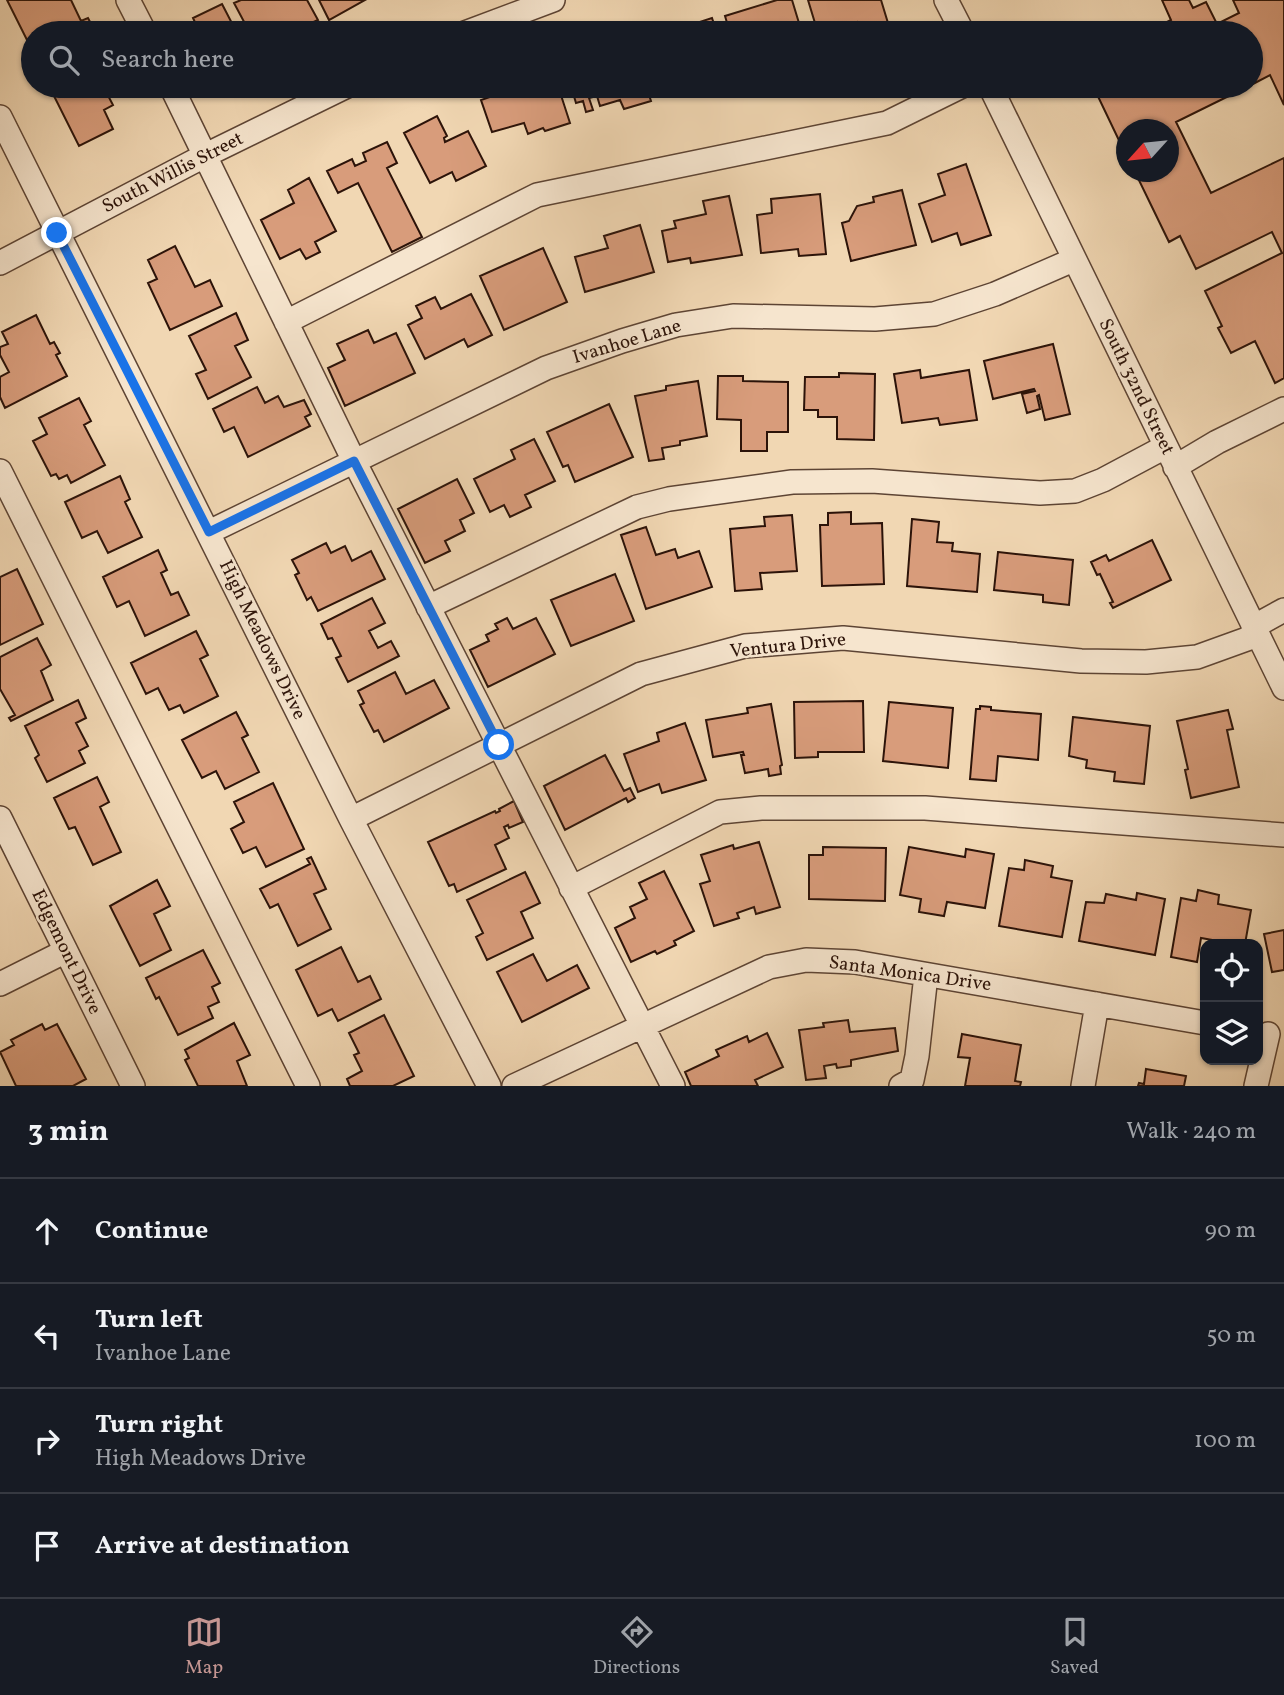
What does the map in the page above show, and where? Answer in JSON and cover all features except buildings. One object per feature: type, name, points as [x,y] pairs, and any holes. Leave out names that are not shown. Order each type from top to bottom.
[{"type":"street","points":[[128,0],[139,21]]},
{"type":"street","points":[[497,21],[553,0]]},
{"type":"street","points":[[946,0],[957,21]]},
{"type":"street","points":[[177,98],[354,461],[673,1086]]},
{"type":"street","name":"South Willis Street","points":[[0,263],[206,155],[322,98]]},
{"type":"street","points":[[286,322],[537,195],[887,123],[938,98]]},
{"type":"street","name":"South 32nd Street","points":[[996,98],[1284,688]]},
{"type":"street","name":"High Meadows Drive","points":[[0,117],[351,818],[489,1086]]},
{"type":"street","name":"Ivanhoe Lane","points":[[209,532],[546,368],[676,325],[733,316],[875,319],[934,314],[995,295],[1073,260]]},
{"type":"street","points":[[428,607],[637,507],[668,499],[792,482],[872,481],[1040,493],[1075,491],[1217,442],[1284,410]]},
{"type":"street","points":[[0,471],[308,1086]]},
{"type":"street","name":"Ventura Drive","points":[[351,818],[642,674],[745,646],[844,638],[1081,661],[1146,662],[1197,657],[1255,631],[1284,610]]},
{"type":"street","points":[[571,888],[720,812],[761,808],[926,808],[1284,835]]},
{"type":"street","name":"Edgemont Drive","points":[[0,818],[133,1086]]},
{"type":"street","points":[[0,984],[66,951]]},
{"type":"street","name":"Santa Monica Drive","points":[[514,1086],[769,967],[806,960],[855,962],[1200,1022]]},
{"type":"street","points":[[901,1086],[912,1080],[918,1056],[926,975]]},
{"type":"street","points":[[1083,1086],[1097,1004]]},
{"type":"street","points":[[1256,1086],[1270,1034]]},
{"type":"route","points":[[57,233],[209,532],[354,461],[499,745]]}]
